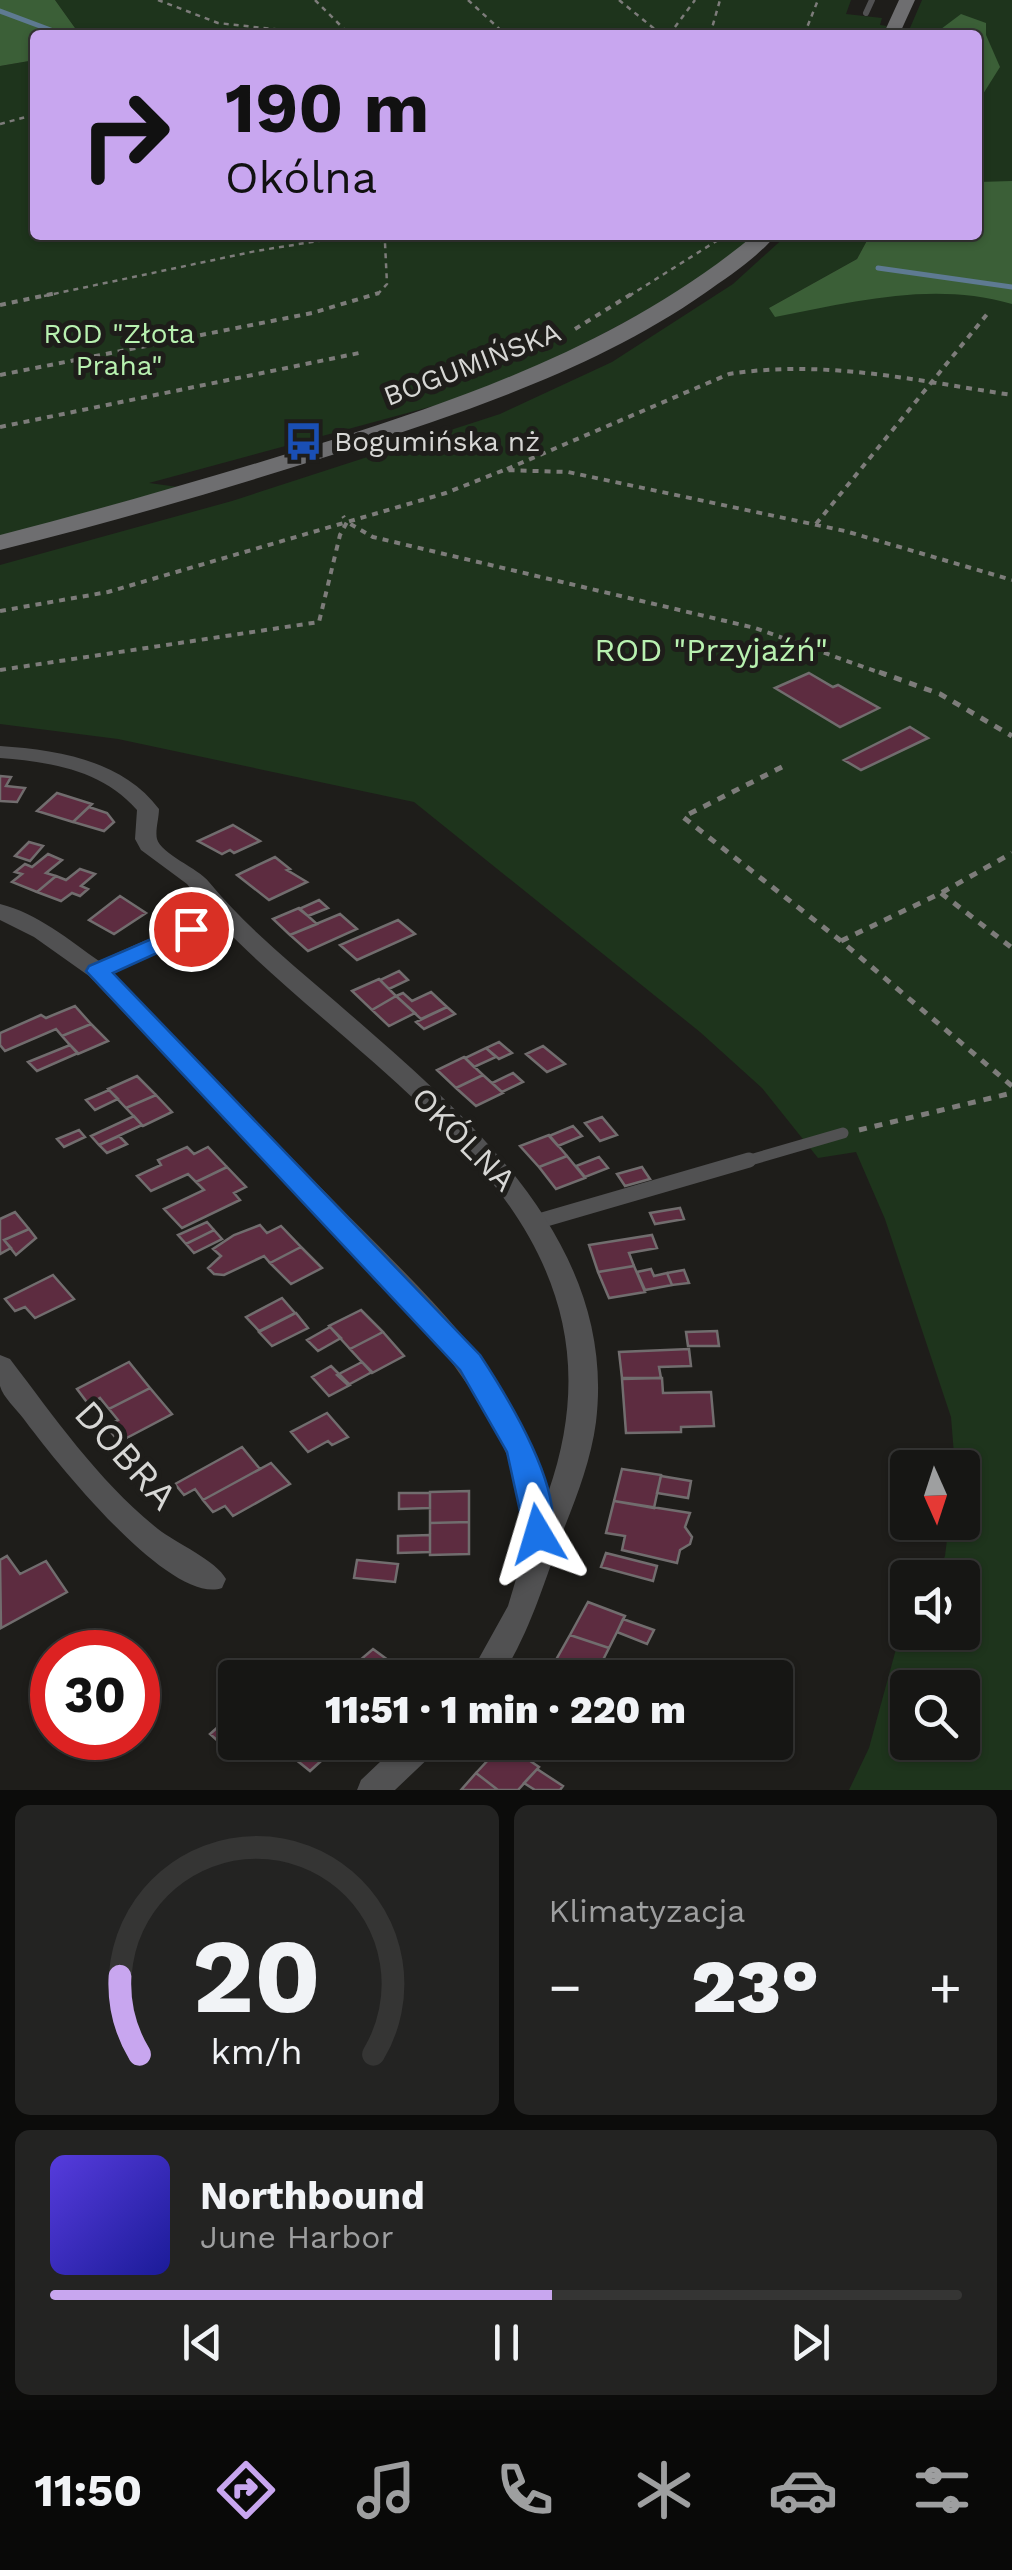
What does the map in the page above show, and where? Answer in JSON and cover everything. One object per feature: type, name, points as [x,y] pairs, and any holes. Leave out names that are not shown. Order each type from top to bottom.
[{"type":"street","points":[[893,30],[907,0]]},
{"type":"street","name":"BOGUMIŃSKA","points":[[0,544],[317,452],[530,377],[660,314],[702,288],[760,240]]},
{"type":"street","name":"OKÓLNA","points":[[0,752],[82,766],[135,794],[148,809],[148,844],[196,879],[222,915],[335,1013],[483,1152],[539,1222],[572,1302],[583,1377],[578,1440],[512,1630],[494,1660]]},
{"type":"street","name":"OKÓLNA","points":[[0,911],[42,932],[98,971],[470,1362],[501,1409],[522,1452],[536,1511],[537,1561]]},
{"type":"street","points":[[98,971],[222,915]]},
{"type":"street","name":"DOBRA","points":[[0,1366],[90,1485],[121,1519],[163,1552],[211,1579]]},
{"type":"street","points":[[373,1790],[405,1760]]},
{"type":"lane","points":[[866,13],[872,0]]},
{"type":"lane","points":[[539,1222],[844,1133]]},
{"type":"path","points":[[158,0],[180,14],[280,30]]},
{"type":"path","points":[[315,0],[345,30]]},
{"type":"path","points":[[468,0],[501,30]]},
{"type":"path","points":[[618,0],[656,30]]},
{"type":"path","points":[[673,30],[694,0]]},
{"type":"path","points":[[711,30],[720,0]]},
{"type":"path","points":[[806,30],[818,0]]},
{"type":"path","points":[[0,124],[30,118]]},
{"type":"path","points":[[0,305],[324,240]]},
{"type":"path","points":[[0,376],[312,313],[378,294],[387,284],[385,243],[378,240]]},
{"type":"path","points":[[566,334],[718,240]]},
{"type":"path","points":[[816,524],[988,312]]},
{"type":"path","points":[[0,427],[364,352]]},
{"type":"path","points":[[0,611],[108,592],[345,519],[446,493],[728,374],[746,370],[839,372],[1012,395]]},
{"type":"path","points":[[504,470],[568,472],[816,524],[1012,579]]},
{"type":"path","points":[[0,670],[318,622],[345,519]]},
{"type":"path","points":[[345,519],[373,538],[756,628],[940,694],[1012,736]]},
{"type":"path","points":[[782,767],[684,817],[841,941],[1012,1089]]},
{"type":"path","points":[[841,941],[1012,853]]},
{"type":"path","points":[[940,893],[1012,948]]},
{"type":"path","points":[[844,1133],[1012,1089]]},
{"type":"green space","points":[[0,0],[55,0],[75,28],[85,30],[30,30],[30,61],[0,66]]},
{"type":"green space","points":[[55,0],[851,0],[846,14],[882,18],[880,25],[887,26],[885,30],[75,28]]},
{"type":"green space","name":"ROD \"Przyjaźń\"","points":[[922,0],[1012,0],[1012,1790],[849,1790],[869,1748],[890,1671],[890,1760],[980,1760],[980,1670],[890,1670],[896,1650],[980,1650],[980,1560],[943,1560],[947,1540],[980,1540],[980,1450],[954,1450],[951,1417],[885,1219],[856,1152],[818,1158],[762,1088],[700,1032],[414,802],[118,739],[0,724],[0,565],[232,501],[500,414],[612,362],[733,284],[781,240],[867,240],[857,259],[769,308],[964,240],[982,240],[982,30],[909,30]]},
{"type":"green space","points":[[961,14],[986,23],[986,35],[1000,67],[982,96],[982,30],[940,30]]},
{"type":"green space","name":"ROD \"Złota Praha\"","points":[[30,61],[30,240],[750,240],[694,285],[554,360],[448,402],[149,483],[178,487],[0,537],[0,66]]},
{"type":"green space","points":[[1012,181],[1012,304],[982,297],[923,294],[864,300],[775,317],[769,308],[857,259],[867,240],[982,240],[982,182]]},
{"type":"building","points":[[809,673],[879,708],[840,727],[775,688]]},
{"type":"building","points":[[910,727],[928,738],[861,770],[844,760]]},
{"type":"building","points":[[0,776],[11,777],[6,786],[25,788],[17,802],[0,801]]},
{"type":"building","points":[[57,793],[92,804],[73,822],[37,811]]},
{"type":"building","points":[[89,807],[107,813],[114,822],[104,831],[73,822]]},
{"type":"building","points":[[233,825],[260,841],[222,854],[198,841]]},
{"type":"building","points":[[29,842],[43,846],[30,861],[15,856]]},
{"type":"building","points":[[48,854],[62,860],[46,873],[56,876],[37,892],[12,882],[22,874],[15,872],[25,864],[32,867]]},
{"type":"building","points":[[275,857],[307,882],[269,900],[237,875]]},
{"type":"building","points":[[80,869],[95,874],[81,886],[88,889],[80,896],[72,893],[61,901],[37,892],[56,876],[66,880]]},
{"type":"building","points":[[120,896],[146,913],[114,934],[89,920]]},
{"type":"building","points":[[319,900],[328,908],[308,916],[299,909]]},
{"type":"building","points":[[299,908],[317,924],[290,935],[273,919]]},
{"type":"building","points":[[340,914],[357,929],[308,951],[290,935]]},
{"type":"building","points":[[398,920],[415,934],[357,960],[340,945]]},
{"type":"building","points":[[399,971],[408,980],[389,989],[380,980]]},
{"type":"building","points":[[379,979],[396,996],[372,1010],[352,991]]},
{"type":"building","points":[[431,992],[447,1007],[421,1019],[396,996],[403,993],[412,1001]]},
{"type":"building","points":[[396,996],[415,1013],[389,1026],[372,1010]]},
{"type":"building","points":[[75,1006],[91,1024],[62,1036],[56,1029],[5,1051],[0,1045],[0,1033],[41,1015],[46,1018]]},
{"type":"building","points":[[447,1007],[455,1014],[424,1029],[416,1022]]},
{"type":"building","points":[[91,1024],[108,1041],[78,1054],[62,1036]]},
{"type":"building","points":[[499,1042],[512,1053],[499,1059],[486,1048]]},
{"type":"building","points":[[70,1045],[78,1053],[37,1071],[28,1062]]},
{"type":"building","points":[[543,1046],[565,1064],[547,1072],[526,1054]]},
{"type":"building","points":[[486,1048],[496,1057],[474,1067],[465,1058]]},
{"type":"building","points":[[464,1057],[483,1075],[456,1088],[437,1070]]},
{"type":"building","points":[[513,1073],[523,1082],[502,1092],[492,1083]]},
{"type":"building","points":[[483,1075],[503,1093],[476,1106],[456,1088]]},
{"type":"building","points":[[137,1076],[156,1095],[126,1108],[108,1089]]},
{"type":"building","points":[[109,1090],[118,1099],[95,1110],[86,1100]]},
{"type":"building","points":[[156,1095],[172,1112],[143,1126],[126,1108]]},
{"type":"building","points":[[134,1116],[142,1125],[99,1145],[91,1136]]},
{"type":"building","points":[[602,1117],[617,1135],[600,1141],[585,1123]]},
{"type":"building","points":[[573,1126],[582,1136],[558,1146],[549,1136]]},
{"type":"building","points":[[79,1130],[85,1137],[64,1147],[57,1139]]},
{"type":"building","points":[[549,1135],[567,1156],[539,1167],[520,1146]]},
{"type":"building","points":[[119,1136],[127,1144],[107,1153],[99,1145]]},
{"type":"building","points":[[187,1147],[194,1154],[208,1147],[227,1167],[196,1182],[188,1174],[151,1191],[137,1176],[161,1165],[158,1160]]},
{"type":"building","points":[[567,1156],[585,1178],[556,1189],[539,1167]]},
{"type":"building","points":[[599,1157],[608,1168],[585,1177],[576,1166]]},
{"type":"building","points":[[227,1167],[246,1187],[234,1193],[240,1200],[182,1228],[164,1209],[204,1190],[196,1182]]},
{"type":"building","points":[[642,1167],[650,1179],[625,1186],[617,1174]]},
{"type":"building","points":[[680,1208],[684,1219],[655,1224],[650,1213]]},
{"type":"building","points":[[15,1212],[29,1229],[4,1240],[11,1248],[0,1254],[0,1219]]},
{"type":"building","points":[[207,1222],[214,1230],[186,1244],[178,1235]]},
{"type":"building","points":[[260,1225],[267,1233],[281,1226],[301,1247],[270,1263],[264,1256],[224,1275],[214,1274],[208,1268],[221,1256],[213,1249]]},
{"type":"building","points":[[29,1229],[36,1238],[16,1255],[4,1240]]},
{"type":"building","points":[[214,1230],[222,1239],[194,1253],[186,1244]]},
{"type":"building","points":[[652,1235],[657,1248],[629,1253],[634,1266],[598,1272],[589,1245]]},
{"type":"building","points":[[301,1247],[322,1268],[291,1284],[270,1263]]},
{"type":"building","points":[[634,1266],[645,1292],[609,1298],[598,1272]]},
{"type":"building","points":[[651,1269],[654,1276],[667,1273],[672,1285],[645,1290],[637,1272]]},
{"type":"building","points":[[684,1270],[689,1283],[672,1285],[667,1273]]},
{"type":"building","points":[[53,1275],[74,1299],[35,1318],[25,1307],[15,1311],[5,1299]]},
{"type":"building","points":[[282,1298],[295,1313],[259,1331],[246,1317]]},
{"type":"building","points":[[361,1310],[383,1332],[350,1349],[329,1326]]},
{"type":"building","points":[[296,1313],[308,1328],[272,1346],[259,1332]]},
{"type":"building","points":[[330,1327],[341,1338],[318,1351],[307,1340]]},
{"type":"building","points":[[717,1331],[719,1346],[688,1346],[686,1332]]},
{"type":"building","points":[[383,1332],[404,1356],[372,1373],[350,1349]]},
{"type":"building","points":[[689,1349],[691,1366],[659,1367],[661,1378],[622,1378],[619,1352]]},
{"type":"building","points":[[129,1362],[150,1388],[109,1409],[100,1398],[89,1405],[77,1389]]},
{"type":"building","points":[[362,1362],[372,1372],[348,1385],[337,1375]]},
{"type":"building","points":[[331,1366],[350,1385],[329,1396],[312,1377]]},
{"type":"building","points":[[662,1378],[663,1393],[711,1392],[714,1426],[681,1427],[681,1432],[626,1433],[622,1379]]},
{"type":"building","points":[[150,1388],[172,1414],[119,1442],[106,1426],[118,1420],[109,1409]]},
{"type":"building","points":[[327,1413],[348,1437],[332,1445],[328,1441],[308,1452],[291,1432]]},
{"type":"building","points":[[242,1447],[260,1469],[203,1500],[195,1489],[184,1495],[175,1484]]},
{"type":"building","points":[[271,1463],[290,1484],[233,1516],[225,1506],[213,1512],[203,1500]]},
{"type":"building","points":[[622,1469],[661,1475],[654,1508],[614,1501]]},
{"type":"building","points":[[661,1476],[691,1481],[688,1498],[657,1493]]},
{"type":"building","points":[[469,1491],[469,1522],[430,1523],[430,1492]]},
{"type":"building","points":[[399,1493],[430,1493],[430,1508],[399,1509]]},
{"type":"building","points":[[614,1501],[690,1513],[685,1527],[692,1537],[690,1544],[680,1550],[677,1563],[622,1550],[625,1536],[606,1533]]},
{"type":"building","points":[[469,1522],[469,1554],[430,1555],[430,1523]]},
{"type":"building","points":[[430,1535],[430,1552],[398,1553],[398,1536]]},
{"type":"building","points":[[606,1553],[657,1566],[653,1581],[601,1567]]},
{"type":"building","points":[[7,1556],[20,1574],[46,1561],[67,1592],[1,1628],[0,1560]]},
{"type":"building","points":[[357,1560],[398,1564],[395,1582],[354,1578]]},
{"type":"building","points":[[588,1602],[625,1616],[609,1648],[570,1635]]},
{"type":"building","points":[[623,1619],[654,1630],[647,1644],[617,1632]]},
{"type":"building","points":[[570,1635],[609,1648],[603,1660],[556,1660]]},
{"type":"building","points":[[373,1649],[388,1660],[360,1660]]},
{"type":"building","points":[[296,1760],[322,1760],[310,1771]]},
{"type":"building","points":[[488,1760],[529,1760],[539,1767],[518,1790],[498,1790],[476,1773]]},
{"type":"building","points":[[537,1769],[563,1786],[560,1790],[535,1790],[524,1783]]},
{"type":"building","points":[[476,1773],[498,1790],[461,1790]]},
{"type":"waterway","points":[[0,11],[51,30]]},
{"type":"waterway","points":[[878,268],[1012,287]]},
{"type":"place","name":"Bogumińska nż","points":[[304,441]]},
{"type":"route","points":[[191,929],[98,971],[470,1362],[501,1409],[522,1452],[532,1485],[538,1534]]}]
